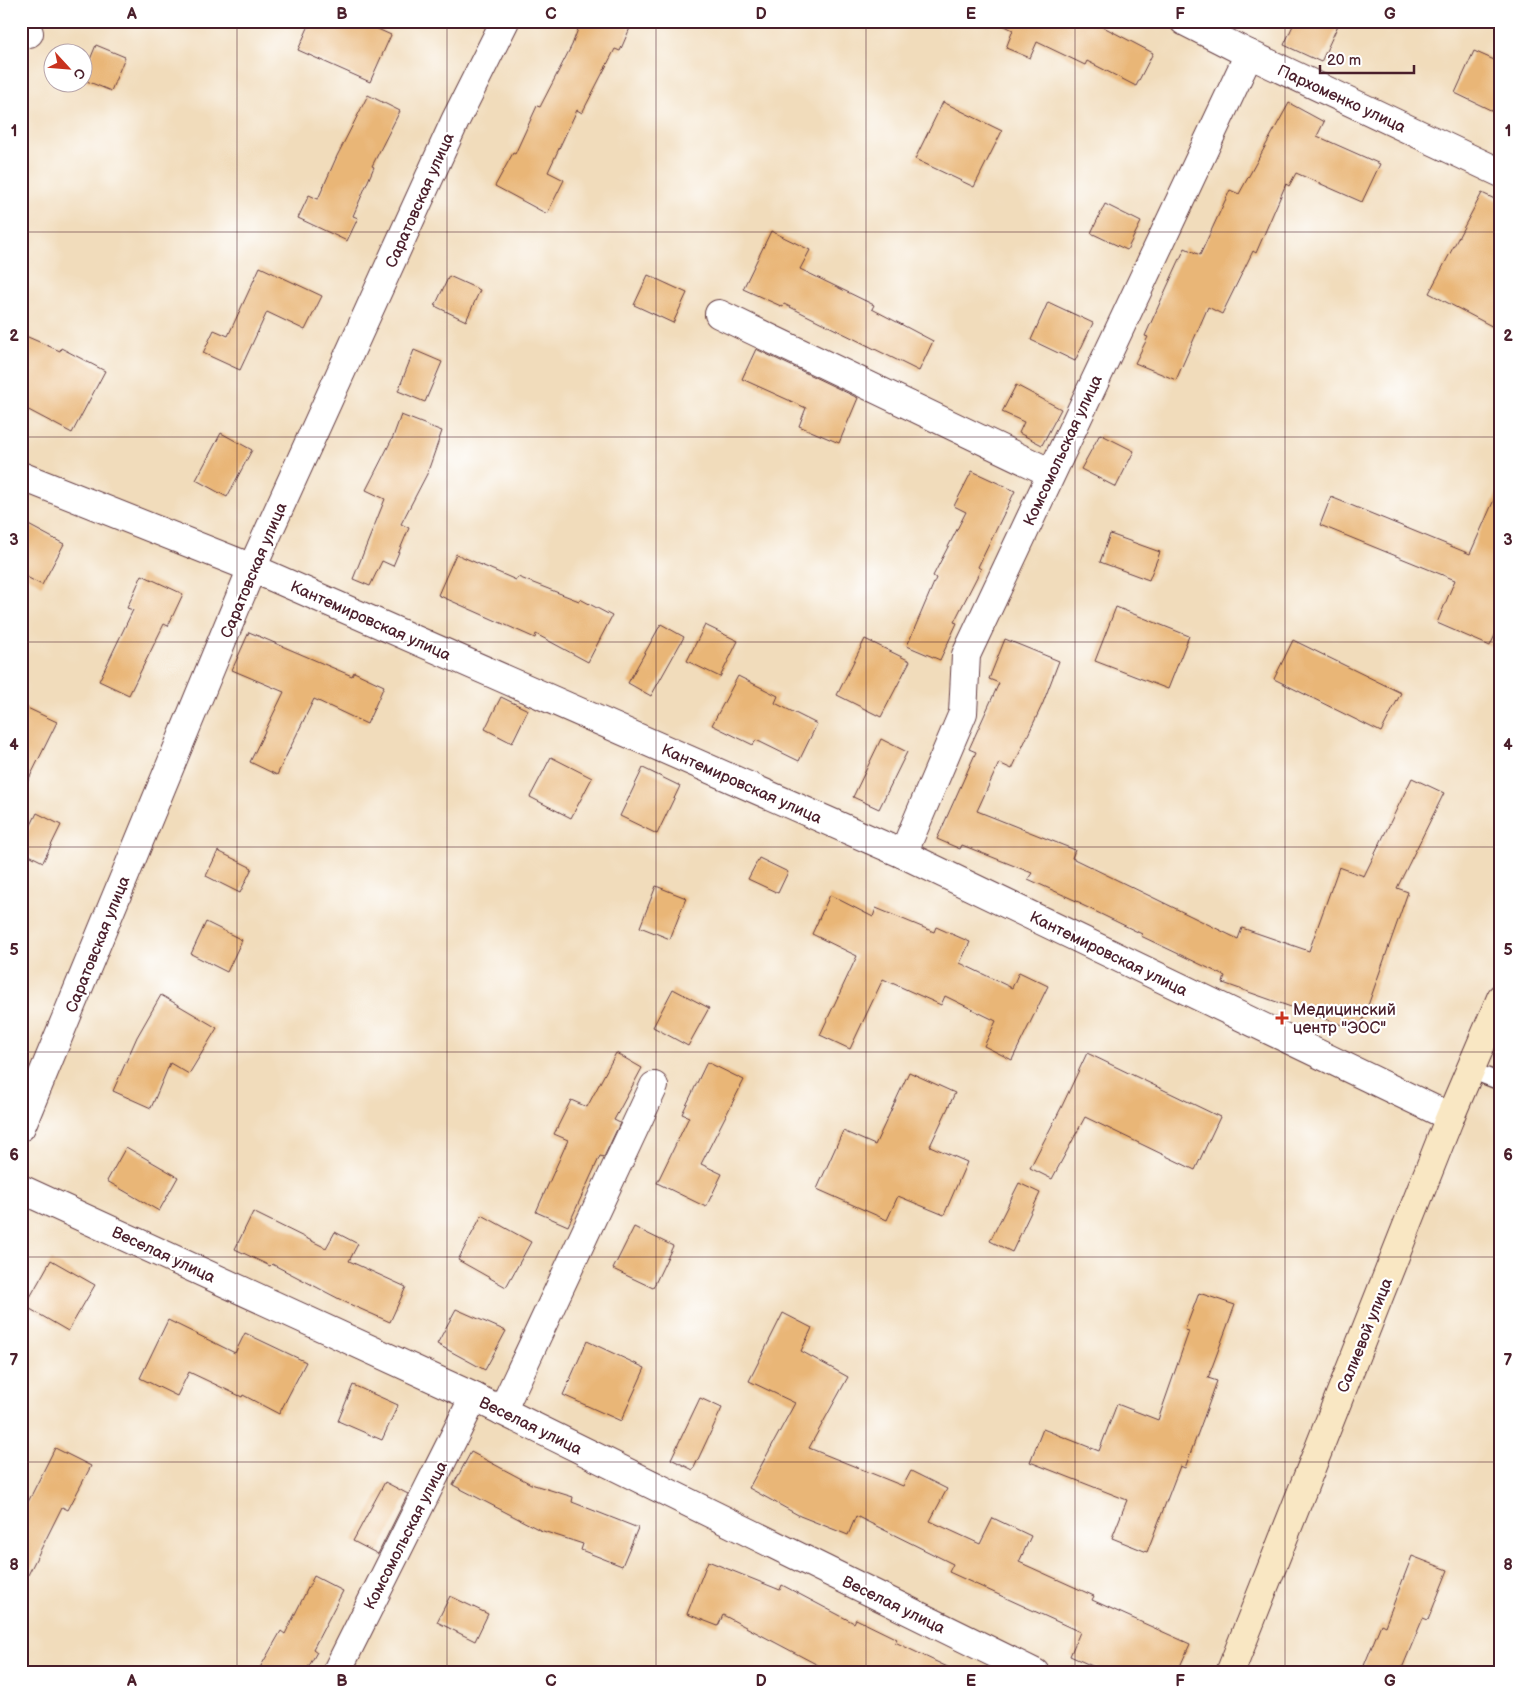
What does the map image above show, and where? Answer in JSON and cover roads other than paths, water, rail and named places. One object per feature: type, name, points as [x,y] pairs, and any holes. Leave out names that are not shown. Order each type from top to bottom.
[{"type":"main road","name":"Салиевой улица","points":[[1230,1673],[1450,1116],[1501,998]]},
{"type":"street","name":"Саратовская улица","points":[[21,1127],[252,568],[455,120],[505,21]]},
{"type":"street","name":"Пархоменко улица","points":[[1184,21],[1220,30],[1249,54],[1501,173]]},
{"type":"street","name":"Комсомольская улица","points":[[903,854],[963,713],[966,655],[1249,54]]},
{"type":"street","points":[[719,314],[1051,473]]},
{"type":"street","name":"Кантемировская улица","points":[[21,476],[252,568],[903,854],[1450,1116]]},
{"type":"street","points":[[502,1411],[654,1086]]},
{"type":"street","name":"Веселая улица","points":[[21,1189],[474,1397],[1035,1673]]},
{"type":"street","name":"Комсомольская улица","points":[[336,1673],[474,1397]]},
{"type":"lane","points":[[1470,1070],[1501,1082]]},
{"type":"place","name":"Медицинский центр \"ЭОС\"","points":[[1282,1018]]}]
